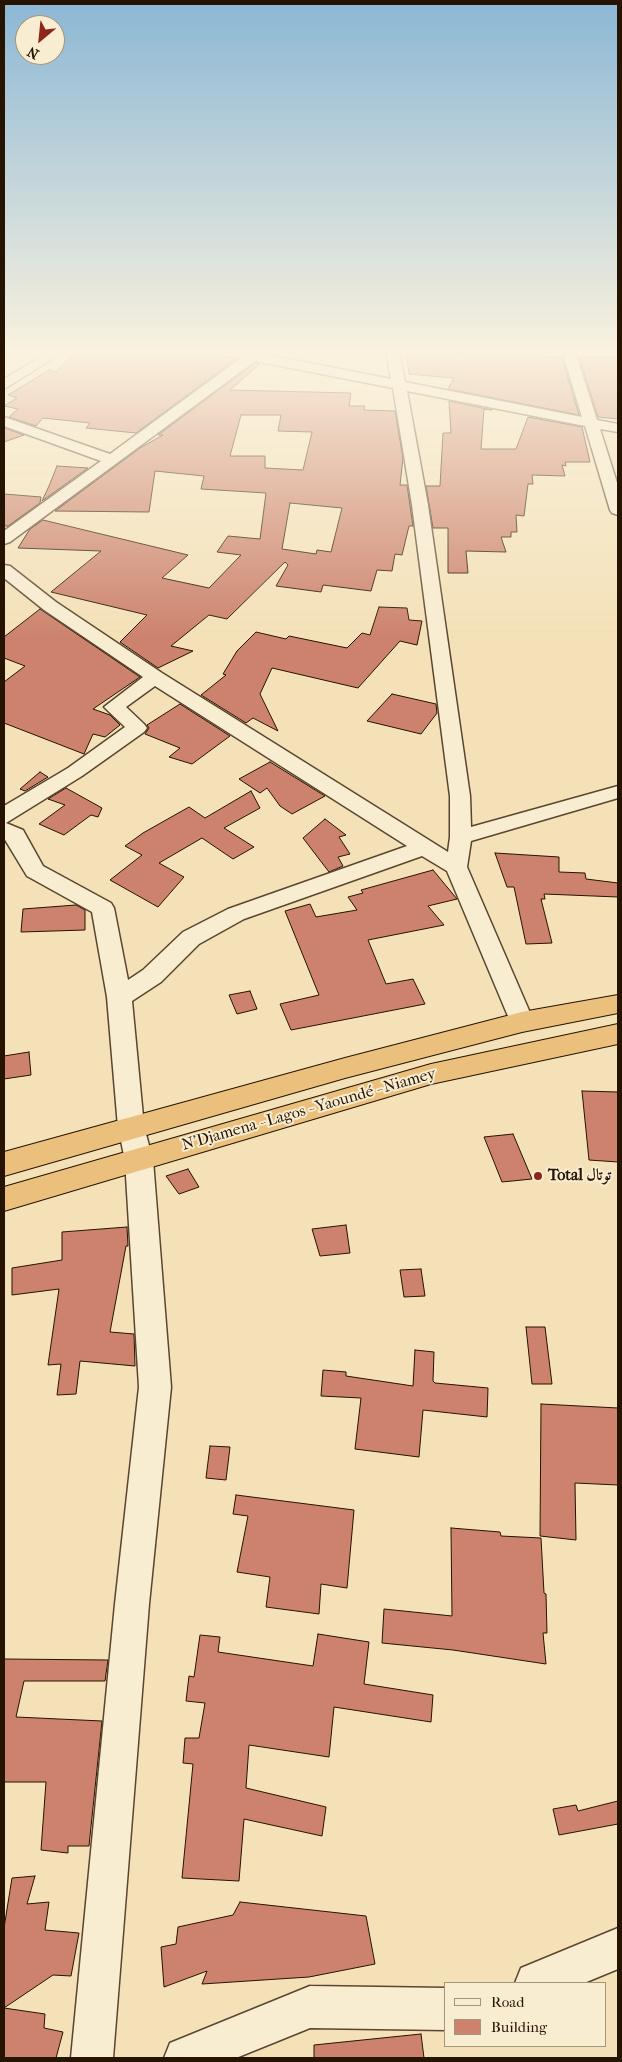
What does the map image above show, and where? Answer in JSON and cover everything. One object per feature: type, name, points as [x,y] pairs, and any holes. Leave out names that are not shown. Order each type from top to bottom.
[{"type":"highway","name":"N'Djamena - Lagos - Yaoundé - Niamey","points":[[4,1164],[131,1127],[522,1022],[618,1004]]},
{"type":"highway","name":"N'Djamena - Lagos - Yaoundé - Niamey","points":[[4,1199],[431,1074],[618,1034]]},
{"type":"street","points":[[77,447],[110,459]]},
{"type":"street","points":[[4,539],[126,447]]},
{"type":"street","points":[[410,447],[460,796],[461,837],[456,867],[522,1022]]},
{"type":"street","points":[[598,447],[618,510]]},
{"type":"street","points":[[4,570],[50,606],[155,677],[456,867]]},
{"type":"street","points":[[4,817],[17,806],[75,772],[137,728],[114,707],[155,677]]},
{"type":"street","points":[[461,837],[618,792]]},
{"type":"street","points":[[4,828],[14,835],[35,871],[103,908],[119,997],[131,1127],[139,1160],[155,1387],[132,1604],[92,2058]]},
{"type":"street","points":[[119,997],[152,976],[191,938],[236,914],[425,847]]},
{"type":"street","points":[[538,1982],[618,1948]]},
{"type":"street","points":[[185,2058],[310,2007],[444,2009]]},
{"type":"building","points":[[232,447],[230,456],[265,456],[265,468],[303,470],[308,447],[401,447],[403,458],[400,485],[407,485],[413,526],[409,526],[402,555],[395,554],[392,571],[377,570],[371,591],[323,585],[321,592],[276,586],[288,565],[285,562],[227,619],[209,615],[171,646],[193,651],[158,668],[120,642],[147,615],[51,592],[101,551],[18,548],[30,529],[43,520],[188,555],[162,578],[209,588],[241,555],[217,552],[228,536],[260,539],[266,493],[201,489],[204,476],[155,471],[149,512],[55,511],[140,448]],"holes":[[[290,503],[342,508],[331,552],[317,550],[316,554],[282,549]]]},
{"type":"building","points":[[442,447],[516,449],[517,447],[587,447],[590,462],[565,462],[566,466],[562,465],[565,476],[532,475],[533,484],[528,484],[524,516],[516,515],[517,532],[511,532],[511,537],[501,537],[506,552],[466,551],[468,573],[448,573],[448,528],[433,528],[426,486],[440,486]]},
{"type":"building","points":[[57,466],[88,468],[42,501],[49,486]]},
{"type":"building","points":[[4,494],[41,497],[40,503],[8,526],[4,526]]},
{"type":"building","points":[[379,607],[407,608],[409,620],[422,621],[417,645],[400,641],[358,688],[272,668],[260,694],[278,731],[253,718],[246,723],[201,695],[226,675],[223,674],[237,651],[256,632],[286,639],[289,636],[347,648],[362,633],[370,635]]},
{"type":"building","points":[[40,609],[140,677],[93,709],[110,715],[120,725],[105,737],[93,734],[84,754],[4,723],[4,682],[25,666],[4,658],[4,637]]},
{"type":"building","points":[[392,694],[436,704],[437,713],[421,734],[367,721]]},
{"type":"building","points":[[180,704],[230,736],[192,764],[169,757],[180,748],[145,734],[149,728],[147,725]]},
{"type":"building","points":[[270,762],[325,796],[292,814],[280,806],[267,788],[260,793],[239,779]]},
{"type":"building","points":[[40,772],[48,777],[25,791],[20,789]]},
{"type":"building","points":[[66,788],[102,808],[98,817],[91,815],[64,835],[39,824],[65,805],[48,799]]},
{"type":"building","points":[[251,791],[260,808],[224,828],[254,847],[233,859],[202,838],[159,863],[184,877],[158,907],[110,880],[142,855],[125,846],[143,833],[189,807],[205,818]]},
{"type":"building","points":[[325,819],[346,835],[339,837],[350,854],[338,857],[343,866],[329,872],[303,838]]},
{"type":"building","points":[[495,853],[559,857],[559,872],[585,873],[586,879],[618,883],[618,897],[544,894],[545,899],[541,899],[552,943],[526,944],[514,887],[507,887]]},
{"type":"building","points":[[433,870],[457,899],[428,906],[444,925],[368,940],[386,984],[413,979],[425,1004],[291,1030],[280,1004],[319,995],[285,911],[310,904],[316,917],[357,910],[348,897],[363,893],[361,890]]},
{"type":"building","points":[[76,905],[85,910],[85,930],[21,932],[23,909]]},
{"type":"building","points":[[250,991],[257,1009],[237,1014],[229,995]]},
{"type":"building","points":[[29,1052],[31,1075],[4,1079],[4,1056]]},
{"type":"building","points":[[582,1091],[618,1092],[618,1162],[589,1160]]},
{"type":"building","points":[[513,1134],[532,1179],[502,1182],[484,1137]]},
{"type":"building","points":[[188,1169],[199,1187],[179,1194],[166,1176]]},
{"type":"building","points":[[346,1225],[350,1253],[320,1256],[312,1229]]},
{"type":"building","points":[[127,1227],[128,1246],[126,1246],[110,1332],[134,1334],[135,1366],[80,1361],[76,1394],[57,1395],[61,1364],[48,1365],[59,1289],[12,1295],[12,1268],[62,1260],[62,1232]]},
{"type":"building","points":[[421,1269],[425,1296],[404,1297],[400,1270]]},
{"type":"building","points":[[526,1327],[545,1327],[552,1384],[532,1384]]},
{"type":"building","points":[[415,1350],[434,1352],[433,1381],[435,1383],[488,1388],[487,1417],[423,1410],[419,1457],[355,1449],[361,1398],[321,1396],[323,1370],[346,1372],[346,1376],[413,1386]]},
{"type":"building","points":[[541,1404],[618,1408],[618,1485],[575,1483],[576,1540],[540,1536]]},
{"type":"building","points":[[210,1446],[230,1447],[226,1480],[206,1478]]},
{"type":"building","points":[[236,1495],[354,1510],[347,1588],[321,1584],[319,1614],[266,1607],[270,1577],[237,1572],[248,1516],[233,1514]]},
{"type":"building","points":[[451,1528],[500,1532],[501,1536],[541,1538],[544,1593],[546,1594],[547,1633],[543,1633],[546,1664],[453,1650],[382,1643],[384,1609],[452,1616]]},
{"type":"building","points":[[318,1634],[369,1642],[364,1684],[433,1695],[431,1722],[334,1707],[329,1757],[249,1745],[246,1788],[326,1807],[322,1836],[244,1819],[239,1881],[182,1878],[193,1764],[183,1763],[185,1738],[199,1738],[205,1703],[186,1701],[189,1676],[194,1677],[200,1635],[220,1637],[218,1652],[313,1666]]},
{"type":"building","points":[[4,1659],[108,1660],[105,1681],[24,1681],[16,1717],[102,1721],[89,1846],[68,1846],[68,1853],[41,1850],[46,1782],[4,1782]]},
{"type":"building","points":[[618,1801],[618,1824],[559,1835],[553,1809],[576,1805],[578,1811]]},
{"type":"building","points":[[35,1876],[27,1904],[49,1902],[45,1930],[79,1933],[71,1976],[53,1975],[4,2008],[4,1928],[12,1878]]},
{"type":"building","points":[[240,1902],[366,1916],[375,1964],[309,1977],[202,1984],[207,1971],[164,1987],[161,1947],[176,1944],[178,1927],[233,1915]]},
{"type":"building","points":[[4,2008],[45,2014],[44,2028],[63,2032],[56,2058],[4,2058]]},
{"type":"building","points":[[421,2034],[424,2058],[314,2058],[314,2045]]},
{"type":"place","name":"Total توتال","points":[[538,1176]]}]
